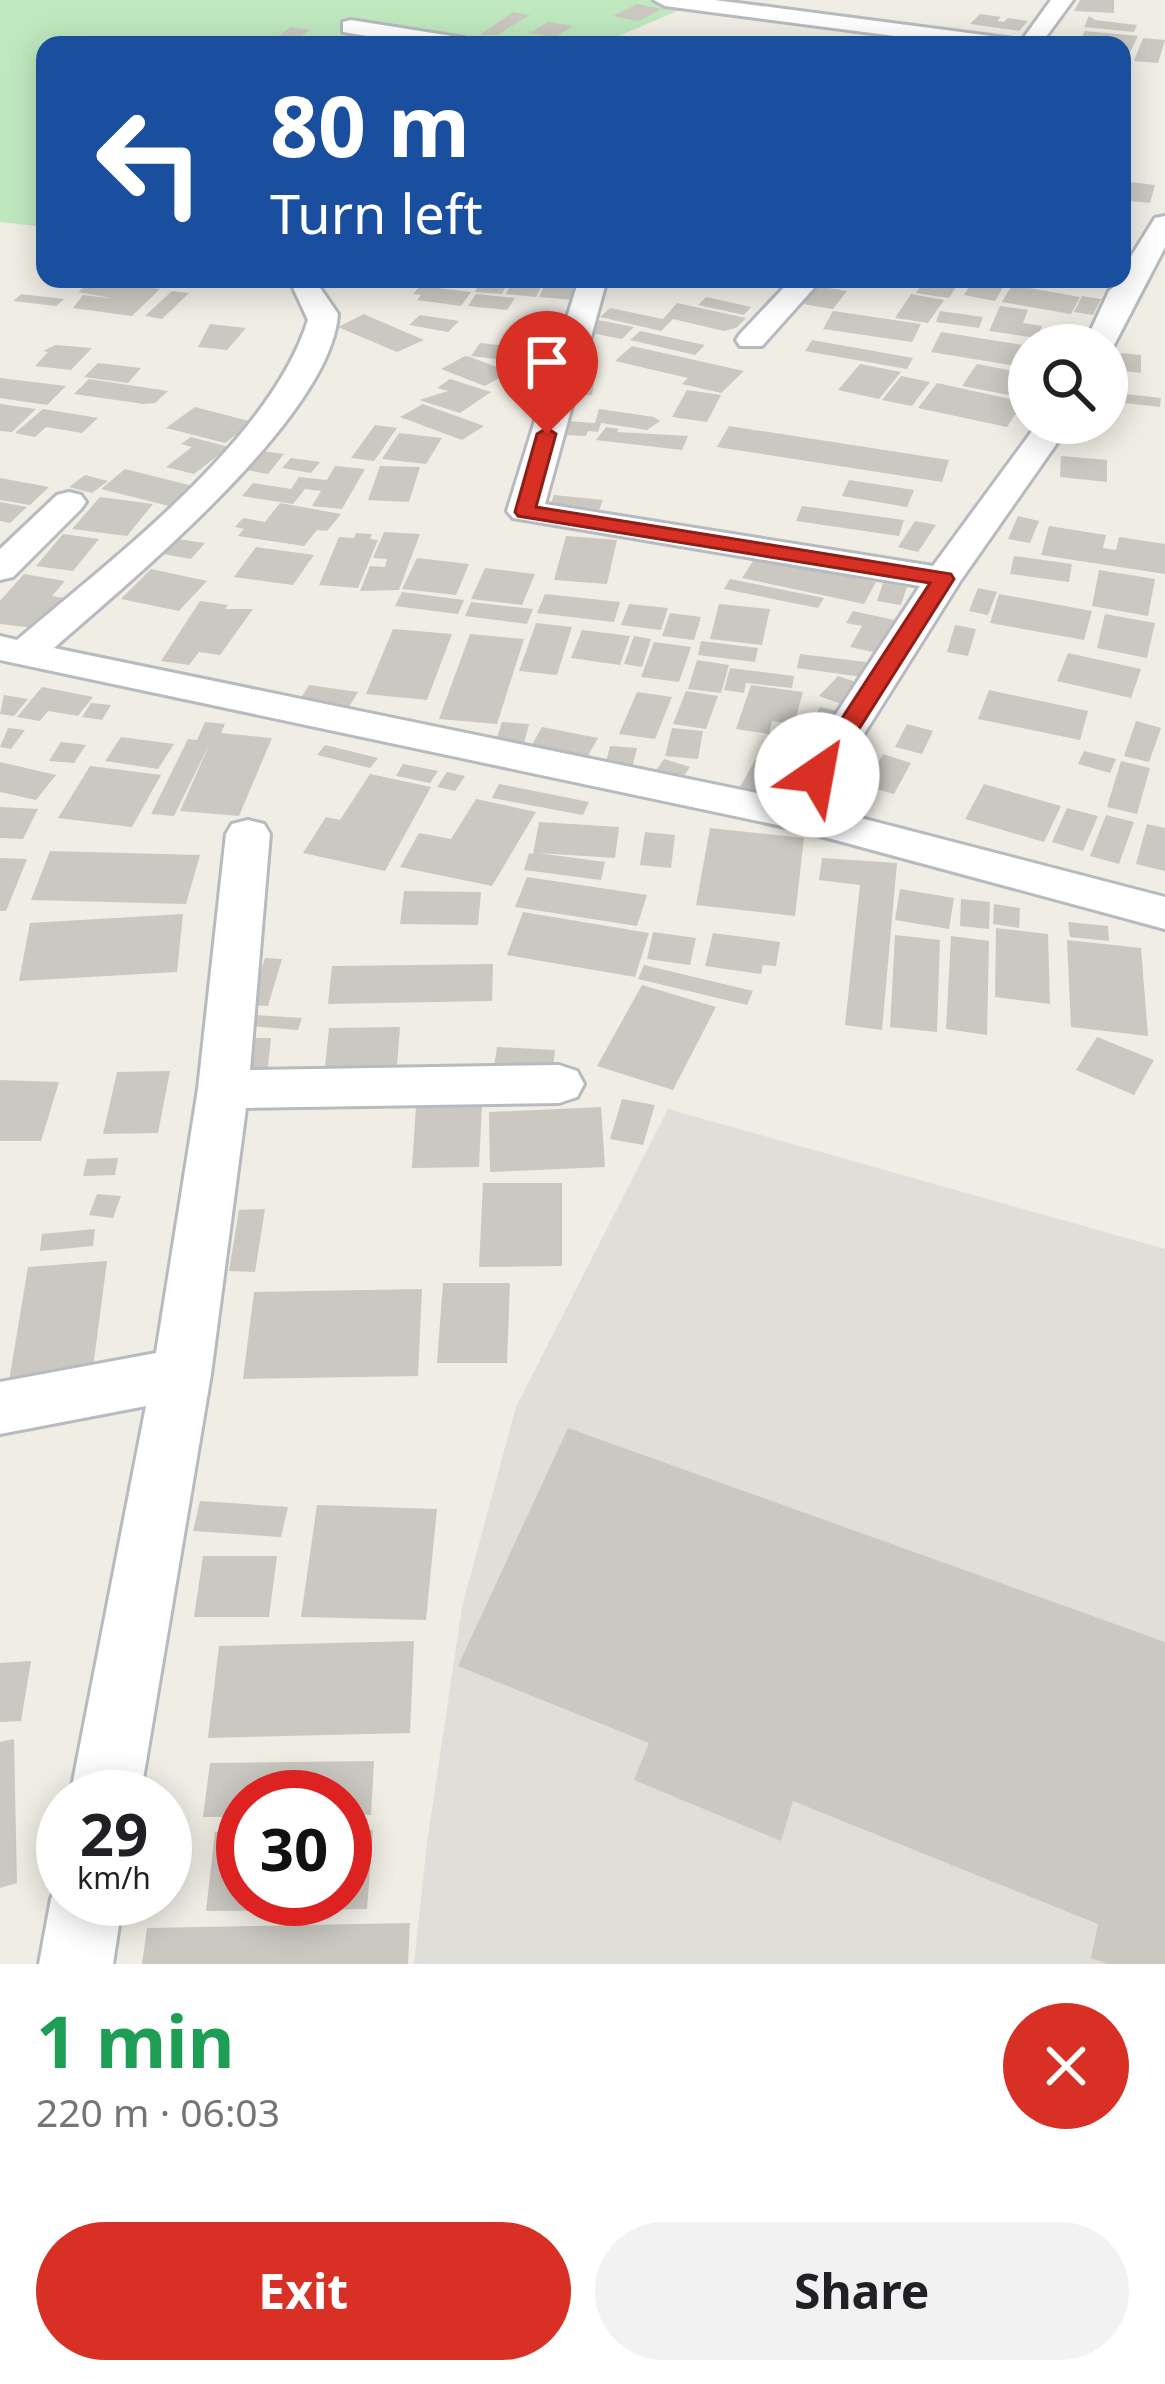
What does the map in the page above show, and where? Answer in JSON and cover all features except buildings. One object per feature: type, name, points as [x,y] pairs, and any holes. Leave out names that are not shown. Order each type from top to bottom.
[{"type":"street","points":[[665,0],[946,36]]},
{"type":"street","points":[[1036,36],[1063,0]]},
{"type":"street","points":[[351,27],[408,36]]},
{"type":"street","points":[[1131,226],[1163,228],[1131,286]]},
{"type":"street","points":[[8,651],[143,551],[285,403],[324,322],[320,305],[306,288]]},
{"type":"street","points":[[589,288],[525,512],[943,579]]},
{"type":"street","points":[[751,340],[800,288]]},
{"type":"street","points":[[1110,324],[1130,288]]},
{"type":"street","points":[[792,814],[943,579],[1040,444]]},
{"type":"street","points":[[0,569],[69,502]]},
{"type":"street","points":[[8,651],[792,814],[1165,913]]},
{"type":"street","points":[[110,1770],[182,1374],[223,1089],[248,834]]},
{"type":"street","points":[[223,1089],[559,1084]]},
{"type":"street","points":[[0,1408],[182,1374]]},
{"type":"street","points":[[76,1964],[83,1926]]},
{"type":"shaded area","points":[[668,1109],[1165,1249],[1165,1964],[414,1964],[462,1607],[516,1407]]},
{"type":"green space","points":[[0,0],[703,0],[619,36],[36,36],[36,226],[0,222]]},
{"type":"route","points":[[547,434],[525,512],[943,579],[817,775]]}]
